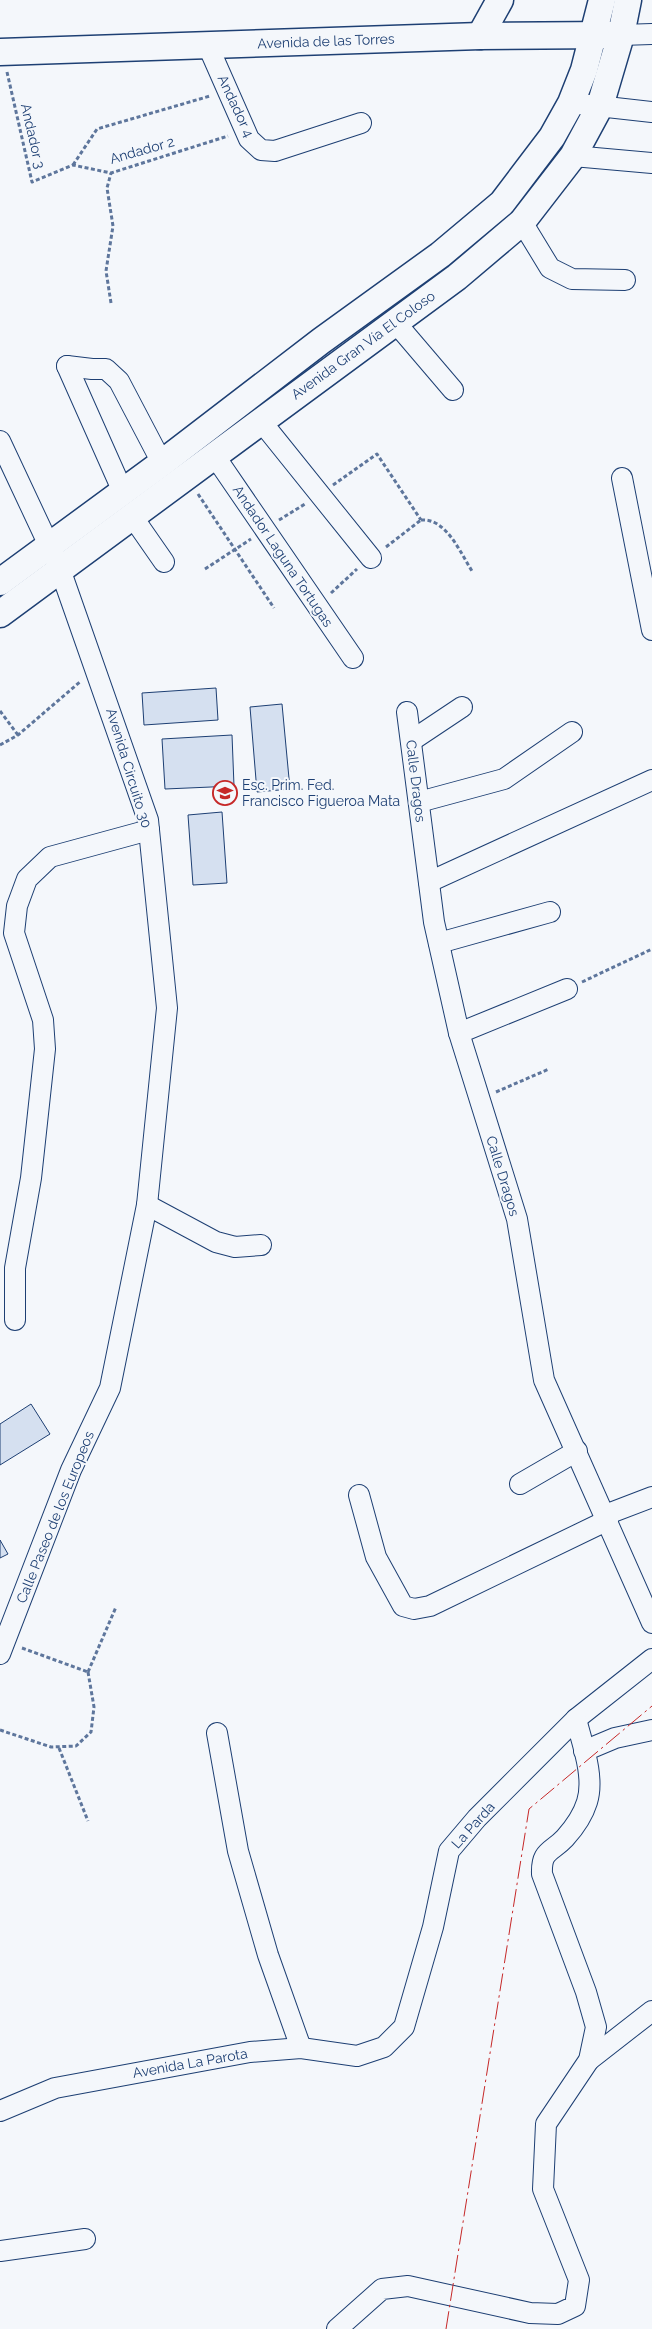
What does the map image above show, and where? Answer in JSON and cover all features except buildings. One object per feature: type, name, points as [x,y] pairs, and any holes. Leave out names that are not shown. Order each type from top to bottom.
[{"type":"main road","points":[[480,36],[500,0]]},
{"type":"main road","name":"Avenida Gran Vía El Coloso","points":[[0,582],[162,463],[321,341],[440,255],[502,203],[552,137],[571,103],[584,70],[602,0]]},
{"type":"main road","name":"Avenida Gran Vía El Coloso","points":[[0,614],[260,420],[457,277],[522,222],[573,156],[600,106],[621,35],[628,0]]},
{"type":"main road","name":"Avenida de las Torres","points":[[2,52],[480,36],[621,35]]},
{"type":"street","name":"Avenida de las Torres","points":[[621,35],[652,34]]},
{"type":"street","name":"Andador 4","points":[[208,46],[249,139],[261,150],[275,151],[361,123]]},
{"type":"street","points":[[571,103],[652,112]]},
{"type":"street","points":[[573,156],[652,163]]},
{"type":"street","points":[[522,222],[550,268],[572,279],[625,280]]},
{"type":"street","points":[[395,322],[453,390]]},
{"type":"street","points":[[123,492],[68,366],[106,369],[118,381],[162,463]]},
{"type":"street","points":[[260,420],[371,558]]},
{"type":"street","name":"Avenida Circuito 30","points":[[0,441],[60,569],[148,820],[167,1008],[147,1205]]},
{"type":"street","name":"Andador Laguna Tortugas","points":[[214,454],[353,658]]},
{"type":"street","points":[[622,478],[652,630]]},
{"type":"street","points":[[132,516],[164,562]]},
{"type":"street","points":[[411,741],[462,708]]},
{"type":"street","name":"Calle Dragos","points":[[407,712],[429,882],[439,943],[459,1033],[517,1219],[544,1380],[652,1623]]},
{"type":"street","points":[[419,802],[504,779],[572,732]]},
{"type":"street","points":[[429,882],[543,832],[652,780]]},
{"type":"street","points":[[15,1320],[15,1268],[31,1178],[45,1049],[43,1020],[14,933],[17,906],[27,879],[50,857],[149,830]]},
{"type":"street","points":[[439,943],[550,912]]},
{"type":"street","points":[[459,1033],[567,989]]},
{"type":"street","points":[[147,1205],[216,1242],[235,1247],[261,1245]]},
{"type":"street","name":"Calle Paseo de los Europeos","points":[[2,1648],[71,1470],[110,1388],[147,1205]]},
{"type":"street","points":[[520,1484],[577,1451]]},
{"type":"street","points":[[359,1495],[376,1557],[403,1606],[414,1610],[430,1606],[606,1517],[652,1497]]},
{"type":"street","name":"La Parda","points":[[384,2047],[404,2027],[433,1927],[449,1851],[477,1818],[576,1719],[652,1659]]},
{"type":"street","points":[[576,1719],[584,1751],[588,1780],[587,1801],[576,1825],[563,1840],[547,1852],[542,1863],[542,1874],[586,1992],[596,2027],[590,2060]]},
{"type":"street","points":[[584,1751],[616,1738],[652,1730]]},
{"type":"street","points":[[217,1733],[238,1851],[268,1955],[301,2048]]},
{"type":"street","points":[[337,2329],[382,2289],[408,2286],[530,2313],[558,2314],[575,2306],[579,2280],[543,2188],[546,2124],[590,2060],[652,2011]]},
{"type":"street","name":"Avenida La Parota","points":[[0,2111],[55,2088],[250,2052],[301,2048],[357,2056],[384,2047]]},
{"type":"street","points":[[0,2251],[85,2239]]},
{"type":"path","name":"Andador 3","points":[[2,52],[32,182],[73,166]]},
{"type":"path","points":[[73,166],[97,129],[228,91]]},
{"type":"path","name":"Andador 2","points":[[73,166],[111,173],[246,131]]},
{"type":"path","points":[[111,173],[107,188],[113,226],[106,271],[111,303]]},
{"type":"path","points":[[319,495],[377,454],[421,520],[431,519],[442,525],[472,571]]},
{"type":"path","points":[[186,476],[274,608]]},
{"type":"path","points":[[0,745],[18,735],[96,668]]},
{"type":"path","points":[[0,711],[18,735]]},
{"type":"path","points":[[567,989],[652,949]]},
{"type":"path","points":[[480,1100],[549,1070]]},
{"type":"path","points":[[0,1730],[59,1748],[76,1746],[90,1732],[94,1707],[88,1672],[116,1607]]},
{"type":"path","points":[[2,1648],[88,1672]]},
{"type":"path","points":[[59,1748],[88,1820]]},
{"type":"power","points":[[446,2329],[529,1809],[652,1706]]},
{"type":"place","name":"Esc. Prim. Fed. Francisco Figueroa Mata","points":[[225,793]]}]
